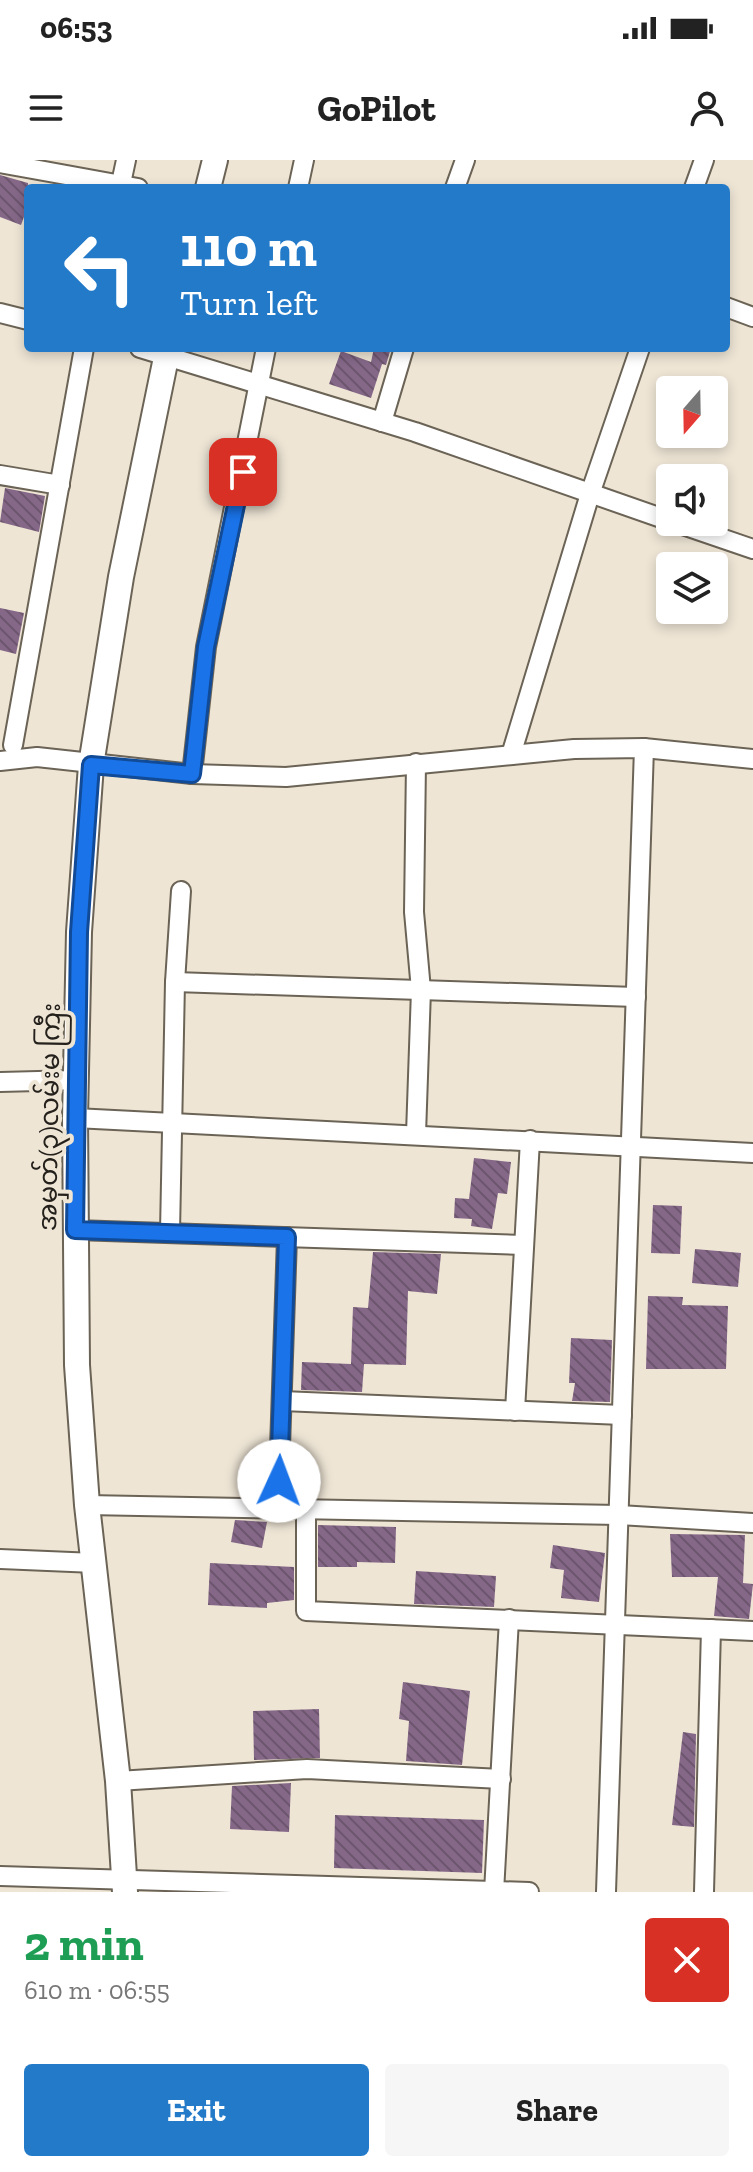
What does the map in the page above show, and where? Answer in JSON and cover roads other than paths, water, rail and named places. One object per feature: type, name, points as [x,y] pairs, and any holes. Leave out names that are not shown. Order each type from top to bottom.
[{"type":"main road","points":[[209,184],[215,160]]},
{"type":"main road","name":"အမှတ်(၃)လမ်းမ ကြီး","points":[[125,1885],[118,1781],[87,1505],[77,1365],[75,1118],[79,932],[91,765],[121,577],[167,352]]},
{"type":"street","points":[[126,160],[126,184]]},
{"type":"street","points":[[299,184],[304,160]]},
{"type":"street","points":[[456,184],[465,160]]},
{"type":"street","points":[[695,184],[704,160]]},
{"type":"street","points":[[0,163],[110,184]]},
{"type":"street","points":[[730,308],[753,317]]},
{"type":"street","points":[[0,313],[24,319]]},
{"type":"street","points":[[37,757],[6,743],[60,485],[83,352]]},
{"type":"street","points":[[170,352],[656,516]]},
{"type":"street","points":[[192,774],[206,647],[265,352]]},
{"type":"street","points":[[382,422],[403,352]]},
{"type":"street","points":[[511,755],[590,494],[639,352]]},
{"type":"street","points":[[0,475],[60,485]]},
{"type":"street","points":[[715,536],[753,549]]},
{"type":"street","points":[[606,1892],[644,748]]},
{"type":"street","points":[[0,761],[37,757],[192,774],[286,777],[511,755],[644,748],[753,759]]},
{"type":"street","points":[[416,763],[414,912],[421,990],[416,1134]]},
{"type":"street","points":[[170,1232],[175,982],[181,891]]},
{"type":"street","points":[[175,982],[636,997]]},
{"type":"street","points":[[0,1082],[76,1080]]},
{"type":"street","points":[[75,1118],[753,1153]]},
{"type":"street","points":[[515,1411],[530,1140]]},
{"type":"street","points":[[75,1230],[524,1245]]},
{"type":"street","points":[[278,1508],[287,1237]]},
{"type":"street","points":[[282,1401],[622,1415]]},
{"type":"street","points":[[87,1505],[619,1515],[753,1523]]},
{"type":"street","points":[[306,1509],[306,1611],[753,1631]]},
{"type":"street","points":[[0,1559],[95,1563]]},
{"type":"street","points":[[494,1891],[509,1619]]},
{"type":"street","points":[[704,1892],[711,1629]]},
{"type":"street","points":[[118,1781],[307,1769],[501,1779]]},
{"type":"street","points":[[0,1876],[125,1885],[529,1892]]}]
